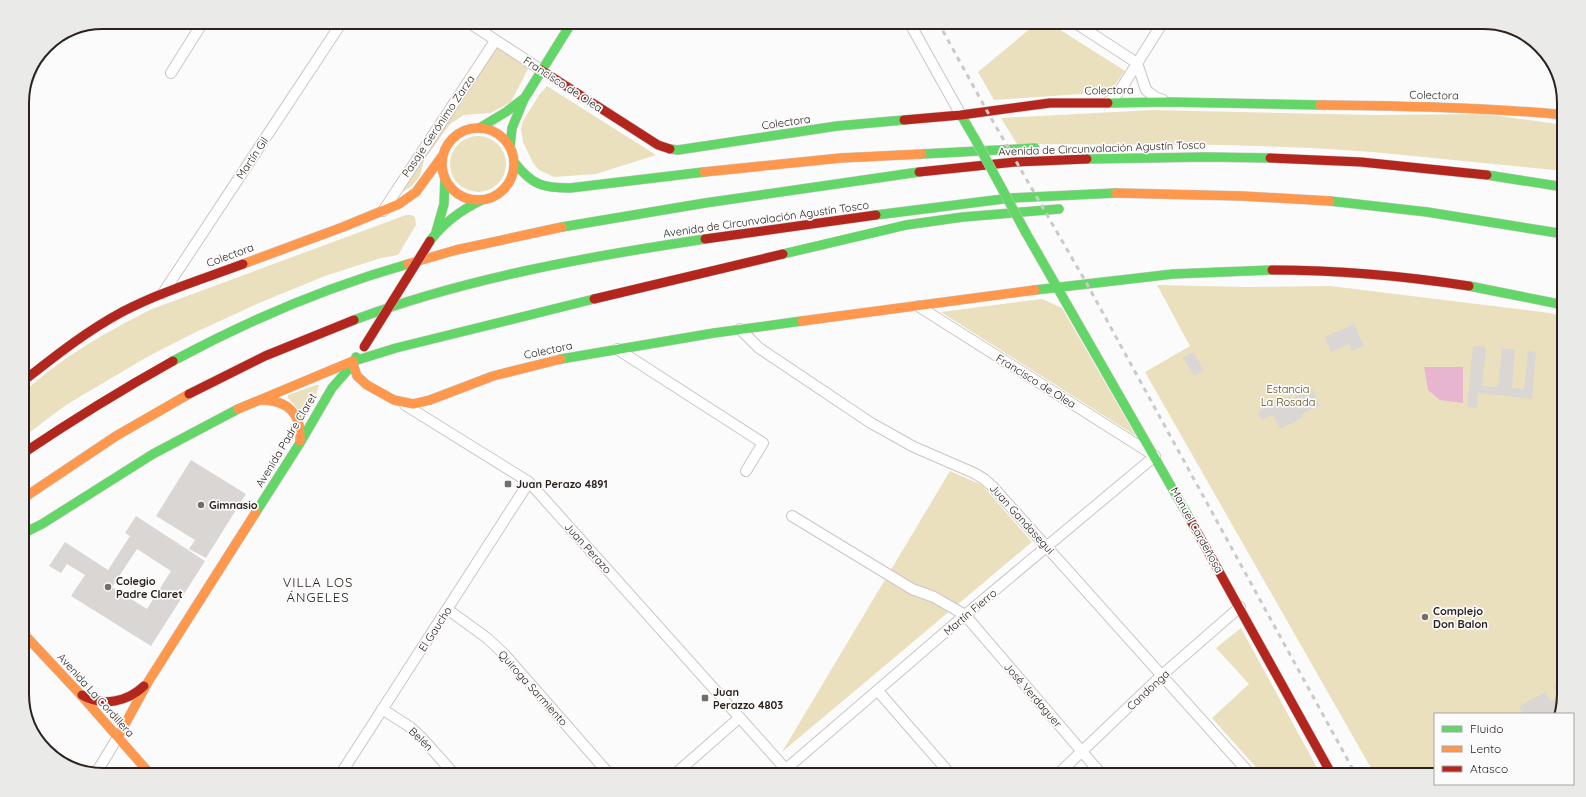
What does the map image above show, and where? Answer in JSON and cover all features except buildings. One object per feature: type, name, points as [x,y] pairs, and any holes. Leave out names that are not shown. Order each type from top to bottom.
[{"type":"main road","points":[[510,147],[512,128],[524,99],[567,29]]},
{"type":"main road","name":"Francisco de Olea","points":[[541,70],[658,145]]},
{"type":"main road","points":[[481,128],[524,99]]},
{"type":"main road","name":"Colectora","points":[[658,145],[668,149],[678,150],[837,126],[961,115],[1050,103],[1168,102],[1451,107],[1515,110],[1557,114]]},
{"type":"main road","name":"Manuel Cardeñosa","points":[[961,115],[1026,233],[1155,456],[1240,607],[1328,768]]},
{"type":"main road","points":[[515,163],[512,176],[505,188],[498,194],[482,200],[475,200],[461,195],[450,186],[445,178],[442,163],[443,154],[449,143],[458,134],[465,130],[481,128],[495,132],[506,141],[510,147],[515,163],[526,177],[536,184],[548,187],[570,188],[841,158],[1044,148]]},
{"type":"main road","points":[[1081,150],[1134,158]]},
{"type":"main road","name":"Colectora","points":[[29,376],[78,338],[122,312],[163,293],[382,212],[413,196],[428,178],[443,154]]},
{"type":"main road","name":"Avenida de Circunvalación Agustín Tosco","points":[[29,449],[122,389],[222,337],[328,292],[452,251],[588,222],[644,212],[838,184],[998,164],[1075,159],[1202,156],[1272,158],[1378,164],[1467,172],[1557,186]]},
{"type":"main road","name":"Avenida Padre Claret","points":[[436,232],[444,204],[445,178]]},
{"type":"main road","name":"Avenida de Circunvalación Agustín Tosco","points":[[29,493],[130,426],[256,360],[377,312],[421,298],[484,280],[588,258],[739,234],[956,204],[1014,198],[1107,193],[1264,196],[1370,204],[1434,212],[1557,233]]},
{"type":"main road","points":[[1107,202],[1153,193]]},
{"type":"main road","name":"Avenida Padre Claret","points":[[118,737],[148,682],[300,443],[332,388],[364,347],[436,232],[465,208],[482,200]]},
{"type":"main road","points":[[29,530],[42,524],[159,450],[223,416],[258,400],[353,362],[396,348],[643,287],[906,225],[963,216],[1070,208]]},
{"type":"main road","name":"Colectora","points":[[405,404],[423,402],[473,382],[550,361],[617,349],[740,329],[1057,287],[1189,273],[1259,270],[1343,272],[1390,276],[1479,288],[1557,304]]},
{"type":"main road","points":[[372,333],[372,340],[377,344],[384,347],[396,348]]},
{"type":"main road","name":"Juan Perazo","points":[[353,362],[354,371],[362,382],[405,404]]},
{"type":"main road","points":[[258,400],[270,399],[291,408],[300,425],[300,443]]},
{"type":"main road","points":[[29,536],[42,524]]},
{"type":"main road","name":"Avenida La Cordillera","points":[[29,639],[80,694],[145,768]]},
{"type":"main road","name":"Avenida Padre Claret","points":[[80,694],[93,700],[106,702],[130,696],[136,693],[148,682]]},
{"type":"street","points":[[171,73],[199,29]]},
{"type":"street","name":"Martín Gil","points":[[163,293],[337,29]]},
{"type":"street","name":"Francisco de Olea","points":[[480,29],[495,41],[541,70]]},
{"type":"street","points":[[913,29],[961,115]]},
{"type":"street","points":[[1085,29],[1137,63],[1146,90],[1155,97],[1168,102]]},
{"type":"street","points":[[1108,102],[1118,94],[1159,29]]},
{"type":"street","name":"Pasaje Gerónimo Zarza","points":[[382,212],[495,41]]},
{"type":"street","name":"Francisco de Olea","points":[[918,306],[1155,456]]},
{"type":"street","name":"Juan Gandasegui","points":[[740,329],[759,348],[871,423],[901,440],[984,479],[993,487],[1245,768]]},
{"type":"street","points":[[617,349],[763,443],[746,471]]},
{"type":"street","name":"Juan Perazo","points":[[405,404],[529,482],[784,768]]},
{"type":"street","name":"Martín Fierro","points":[[792,768],[965,615],[1155,456]]},
{"type":"street","name":"El Gaucho","points":[[344,768],[529,482]]},
{"type":"street","name":"José Verdaguer","points":[[792,516],[912,588],[934,597],[965,615],[1096,768]]},
{"type":"street","name":"Candonga","points":[[1065,768],[1162,675],[1240,607]]},
{"type":"street","name":"Quiroga Sarmiento","points":[[447,609],[487,638],[505,655],[604,768]]},
{"type":"street","points":[[878,691],[945,768]]},
{"type":"street","name":"Belén","points":[[382,709],[410,727],[450,768]]},
{"type":"street","points":[[682,768],[739,718]]},
{"type":"street","points":[[99,768],[118,737]]},
{"type":"green space","points":[[1030,29],[1059,29],[1125,71],[1110,92],[994,100],[978,72]]},
{"type":"green space","points":[[497,47],[529,67],[511,102],[491,113],[464,115],[450,124],[424,160],[420,176],[412,186],[401,193]]},
{"type":"green space","points":[[547,86],[656,155],[596,174],[554,177],[539,170],[533,163],[523,142],[521,129],[523,121],[539,95]]},
{"type":"green space","points":[[1152,110],[1375,115],[1486,114],[1557,124],[1557,170],[1373,152],[1313,148],[1224,145],[1017,144],[1001,118]]},
{"type":"green space","points":[[478,136],[489,138],[498,144],[504,153],[506,164],[504,175],[498,184],[489,190],[478,192],[467,190],[458,184],[452,175],[450,164],[452,153],[458,144],[467,138]]},
{"type":"green space","points":[[406,215],[415,217],[416,225],[398,255],[381,258],[325,276],[259,303],[196,332],[147,357],[66,405],[29,433],[29,388],[68,357],[118,327],[152,309]]},
{"type":"green space","name":"Estancia La Rosada","points":[[1157,285],[1247,287],[1330,286],[1557,315],[1557,694],[1554,713],[1434,713],[1434,768],[1371,768],[1145,372],[1190,346]]},
{"type":"green space","points":[[1042,299],[1062,308],[1136,436],[941,312]]},
{"type":"green space","points":[[319,385],[315,397],[301,413],[288,398],[288,395]]},
{"type":"green space","points":[[950,471],[982,485],[1032,542],[782,752]]},
{"type":"green space","points":[[1241,628],[1317,768],[1257,768],[1212,718],[1249,684],[1216,648]]},
{"type":"shaded area","points":[[1424,367],[1463,367],[1463,403],[1440,400],[1428,390]]},
{"type":"railway","points":[[942,29],[987,111],[1087,284],[1352,768]]},
{"type":"traffic: fast","points":[[510,147],[512,128],[524,99],[568,29]]},
{"type":"traffic: fast","points":[[481,127],[506,112],[523,99]]},
{"type":"traffic: fast","points":[[1108,103],[1168,102],[1320,105]]},
{"type":"traffic: fast","points":[[961,115],[975,139]]},
{"type":"traffic: fast","points":[[670,149],[678,150],[837,126],[904,120]]},
{"type":"traffic: fast","points":[[975,139],[1026,233]]},
{"type":"traffic: fast","points":[[922,154],[1035,148]]},
{"type":"traffic: fast","points":[[1087,159],[1207,157],[1270,158]]},
{"type":"traffic: fast","points":[[515,163],[533,181],[545,186],[561,188],[704,172]]},
{"type":"traffic: fast","points":[[562,227],[705,203],[919,172]]},
{"type":"traffic: fast","points":[[1487,175],[1557,186]]},
{"type":"traffic: fast","points":[[436,232],[444,204],[445,178]]},
{"type":"traffic: fast","points":[[876,215],[1011,198],[1116,193]]},
{"type":"traffic: fast","points":[[430,241],[435,234],[453,217],[482,200]]},
{"type":"traffic: fast","points":[[1330,201],[1427,212],[1557,233]]},
{"type":"traffic: fast","points":[[783,254],[906,225],[963,217],[1059,209]]},
{"type":"traffic: fast","points":[[1026,233],[1191,521]]},
{"type":"traffic: fast","points":[[354,320],[439,292],[527,270],[616,253],[705,239]]},
{"type":"traffic: fast","points":[[173,361],[230,332],[288,306],[348,283],[408,264]]},
{"type":"traffic: fast","points":[[1035,290],[1173,274],[1272,270]]},
{"type":"traffic: fast","points":[[1469,286],[1557,304]]},
{"type":"traffic: fast","points":[[354,361],[396,348],[594,299]]},
{"type":"traffic: fast","points":[[561,359],[714,333],[802,321]]},
{"type":"traffic: fast","points":[[256,512],[300,443],[332,388],[353,364],[356,357]]},
{"type":"traffic: fast","points":[[29,530],[42,524],[153,454],[238,409]]},
{"type":"traffic: slow","points":[[1320,105],[1411,106],[1557,114]]},
{"type":"traffic: slow","points":[[478,128],[492,131],[504,138],[511,150],[514,164],[511,178],[504,190],[492,197],[478,200],[464,197],[452,190],[445,178],[442,164],[445,150],[452,138],[464,131],[478,128]]},
{"type":"traffic: slow","points":[[704,172],[841,158],[922,154]]},
{"type":"traffic: slow","points":[[243,264],[343,227],[399,204],[416,192],[443,155]]},
{"type":"traffic: slow","points":[[1116,193],[1242,196],[1330,201]]},
{"type":"traffic: slow","points":[[408,264],[456,250],[562,227]]},
{"type":"traffic: slow","points":[[802,321],[1035,290]]},
{"type":"traffic: slow","points":[[353,364],[357,376],[367,385],[394,400],[413,404],[430,400],[493,376],[561,359]]},
{"type":"traffic: slow","points":[[238,409],[353,361]]},
{"type":"traffic: slow","points":[[29,494],[116,436],[189,394]]},
{"type":"traffic: slow","points":[[261,400],[279,403],[291,410],[299,423],[300,441]]},
{"type":"traffic: slow","points":[[118,737],[148,682],[256,512]]},
{"type":"traffic: slow","points":[[29,639],[80,694],[145,768]]},
{"type":"traffic: jam","points":[[541,70],[658,145],[670,149]]},
{"type":"traffic: jam","points":[[904,120],[961,115],[1050,103],[1108,103]]},
{"type":"traffic: jam","points":[[1270,158],[1361,162],[1487,175]]},
{"type":"traffic: jam","points":[[919,172],[1015,162],[1087,159]]},
{"type":"traffic: jam","points":[[705,239],[876,215]]},
{"type":"traffic: jam","points":[[364,347],[430,241]]},
{"type":"traffic: jam","points":[[594,299],[783,254]]},
{"type":"traffic: jam","points":[[29,377],[83,336],[122,312],[166,292],[243,264]]},
{"type":"traffic: jam","points":[[1272,270],[1371,274],[1469,286]]},
{"type":"traffic: jam","points":[[189,394],[265,356],[354,320]]},
{"type":"traffic: jam","points":[[29,449],[96,406],[173,361]]},
{"type":"traffic: jam","points":[[1191,521],[1328,768]]},
{"type":"traffic: jam","points":[[82,695],[98,701],[114,701],[130,696],[144,686]]},
{"type":"place","name":"Juan Perazo 4891","points":[[508,484]]},
{"type":"place","name":"Gimnasio","points":[[201,505]]},
{"type":"place","name":"Colegio Padre Claret","points":[[108,587]]},
{"type":"place","name":"Complejo Don Balon","points":[[1425,617]]},
{"type":"place","name":"Juan Perazzo 4803","points":[[705,698]]},
{"type":"district","name":"VILLA LOS ÁNGELES","points":[[318,590]]}]
